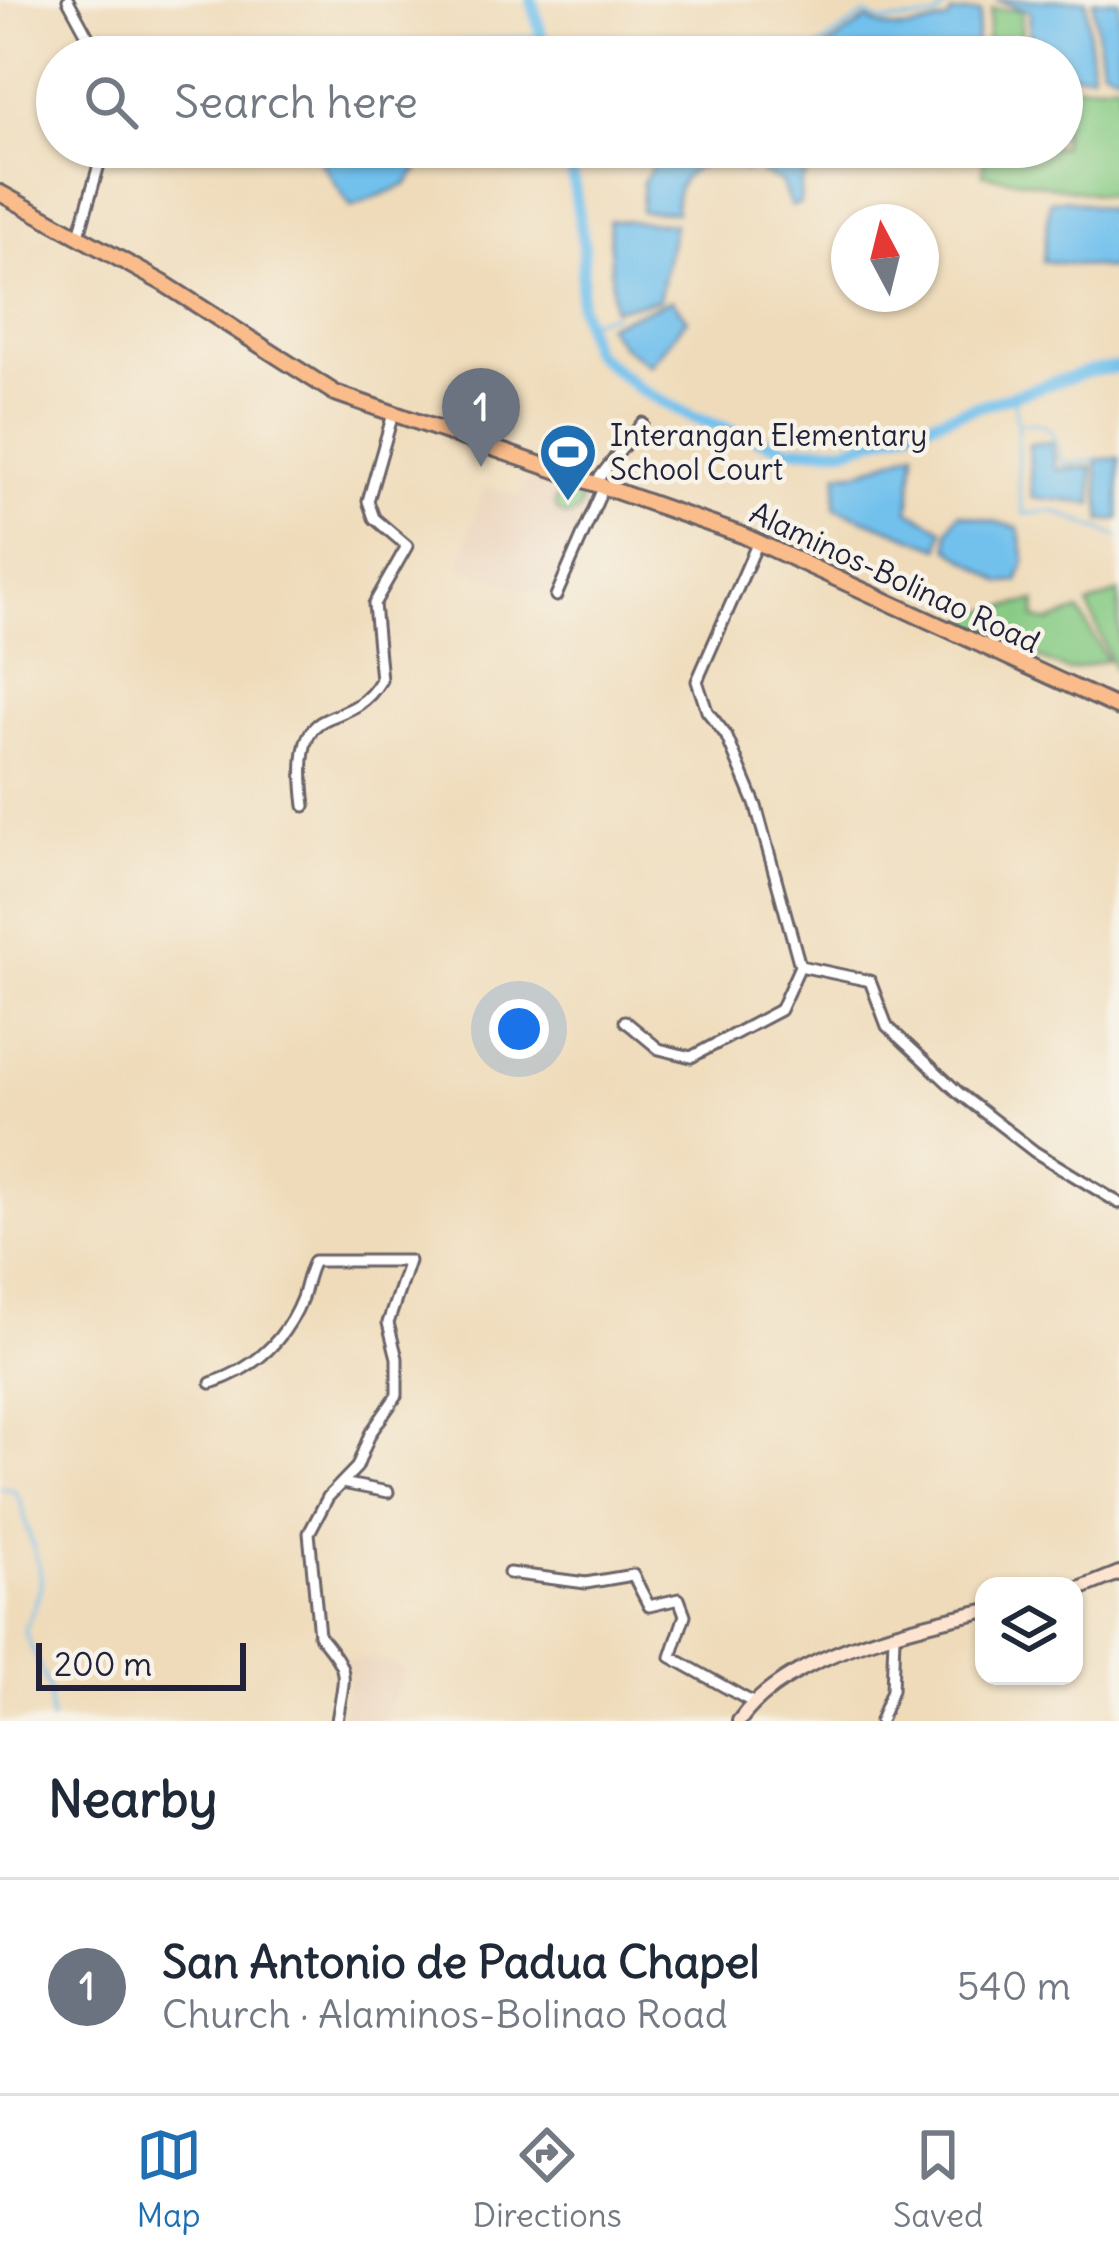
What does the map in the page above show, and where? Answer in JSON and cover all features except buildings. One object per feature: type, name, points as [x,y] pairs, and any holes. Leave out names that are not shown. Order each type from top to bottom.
[{"type":"main road","name":"Alaminos-Bolinao Road","points":[[0,193],[178,292],[316,383],[758,542],[1119,708]]},
{"type":"street","points":[[68,0],[88,36]]},
{"type":"street","points":[[79,235],[98,168]]},
{"type":"street","points":[[305,806],[302,758],[309,734],[322,720],[371,693],[381,680],[374,604],[407,548],[402,537],[374,518],[368,501],[393,414]]},
{"type":"street","points":[[556,596],[600,485],[642,423]]},
{"type":"street","points":[[625,1021],[659,1048],[691,1058],[780,1010],[800,966],[756,806],[726,735],[706,711],[697,681],[758,542]]},
{"type":"street","points":[[800,966],[870,981],[887,1026],[960,1094],[1035,1152],[1119,1203]]},
{"type":"street","points":[[211,1383],[248,1370],[279,1339],[294,1317],[314,1261],[408,1260],[403,1290],[388,1323],[398,1358],[397,1395],[308,1538],[319,1635],[340,1656],[344,1670],[337,1721]]},
{"type":"street","points":[[342,1483],[388,1492]]},
{"type":"street","points":[[509,1573],[586,1583],[633,1575],[649,1606],[679,1599],[685,1615],[671,1657],[752,1702]]},
{"type":"street","points":[[1083,1588],[1118,1575]]},
{"type":"street","points":[[739,1721],[752,1702],[794,1672],[975,1614]]},
{"type":"street","points":[[880,1721],[894,1678],[894,1636]]},
{"type":"shaded area","points":[[533,469],[597,489],[552,597],[458,567],[485,486],[522,497]]},
{"type":"shaded area","points":[[373,1658],[405,1669],[384,1721],[340,1721],[349,1678],[345,1659]]},
{"type":"green space","points":[[991,9],[1022,10],[1021,36],[988,36]]},
{"type":"green space","points":[[1119,82],[1119,198],[983,174],[983,168],[1083,168],[1083,85]]},
{"type":"green space","name":"Interangan Elementary School Court","points":[[568,490],[581,503],[568,516],[555,503]]},
{"type":"green space","points":[[1119,592],[1119,672],[1116,673],[1088,605]]},
{"type":"green space","points":[[1036,601],[1035,619],[1049,622],[1079,611],[1107,660],[1068,671],[990,636],[967,620],[979,612]]},
{"type":"water","points":[[996,0],[1086,0],[1092,73],[1083,73],[1083,36],[1029,36],[1030,11]]},
{"type":"water","points":[[1093,0],[1119,0],[1119,74],[1102,67]]},
{"type":"water","points":[[980,12],[977,36],[843,36],[867,19],[906,29],[948,20],[951,14]]},
{"type":"water","points":[[325,168],[420,168],[406,185],[351,207]]},
{"type":"water","points":[[652,168],[698,168],[680,185],[676,212],[641,211],[643,182]]},
{"type":"water","points":[[763,168],[810,168],[801,183],[800,204],[791,207],[781,182],[761,173]]},
{"type":"water","points":[[1066,199],[1106,209],[1119,224],[1112,269],[1043,261],[1050,201]]},
{"type":"water","points":[[609,220],[674,224],[659,300],[613,309]]},
{"type":"water","points":[[672,300],[687,319],[650,365],[622,346],[606,325]]},
{"type":"water","points":[[1052,442],[1056,469],[1092,467],[1093,504],[1032,497],[1029,444]]},
{"type":"water","points":[[915,451],[909,511],[943,529],[940,548],[835,508],[838,473],[858,472]]},
{"type":"water","points":[[1119,458],[1119,519],[1102,521],[1096,460]]},
{"type":"water","points":[[959,513],[1019,528],[1025,561],[1018,582],[1002,583],[949,548],[948,531]]},
{"type":"waterway","points":[[532,0],[541,36]]},
{"type":"waterway","points":[[834,36],[865,14],[883,22],[936,18],[947,5]]},
{"type":"waterway","points":[[530,36],[541,35]]},
{"type":"waterway","points":[[571,168],[584,248],[580,306],[592,351],[641,390],[692,417],[789,449],[847,448],[1090,371],[1119,367]]},
{"type":"waterway","points":[[582,322],[614,314]]},
{"type":"waterway","points":[[1013,398],[1024,514],[1053,511],[1119,537]]},
{"type":"waterway","points":[[1021,423],[1047,428],[1063,464],[1096,460]]},
{"type":"waterway","points":[[0,1488],[14,1490],[19,1499],[40,1570],[40,1588],[24,1630],[49,1689],[51,1721]]},
{"type":"place","name":"San Antonio de Padua Chapel","points":[[481,467]]},
{"type":"place","name":"Interangan Elementary School Court","points":[[568,503]]}]
